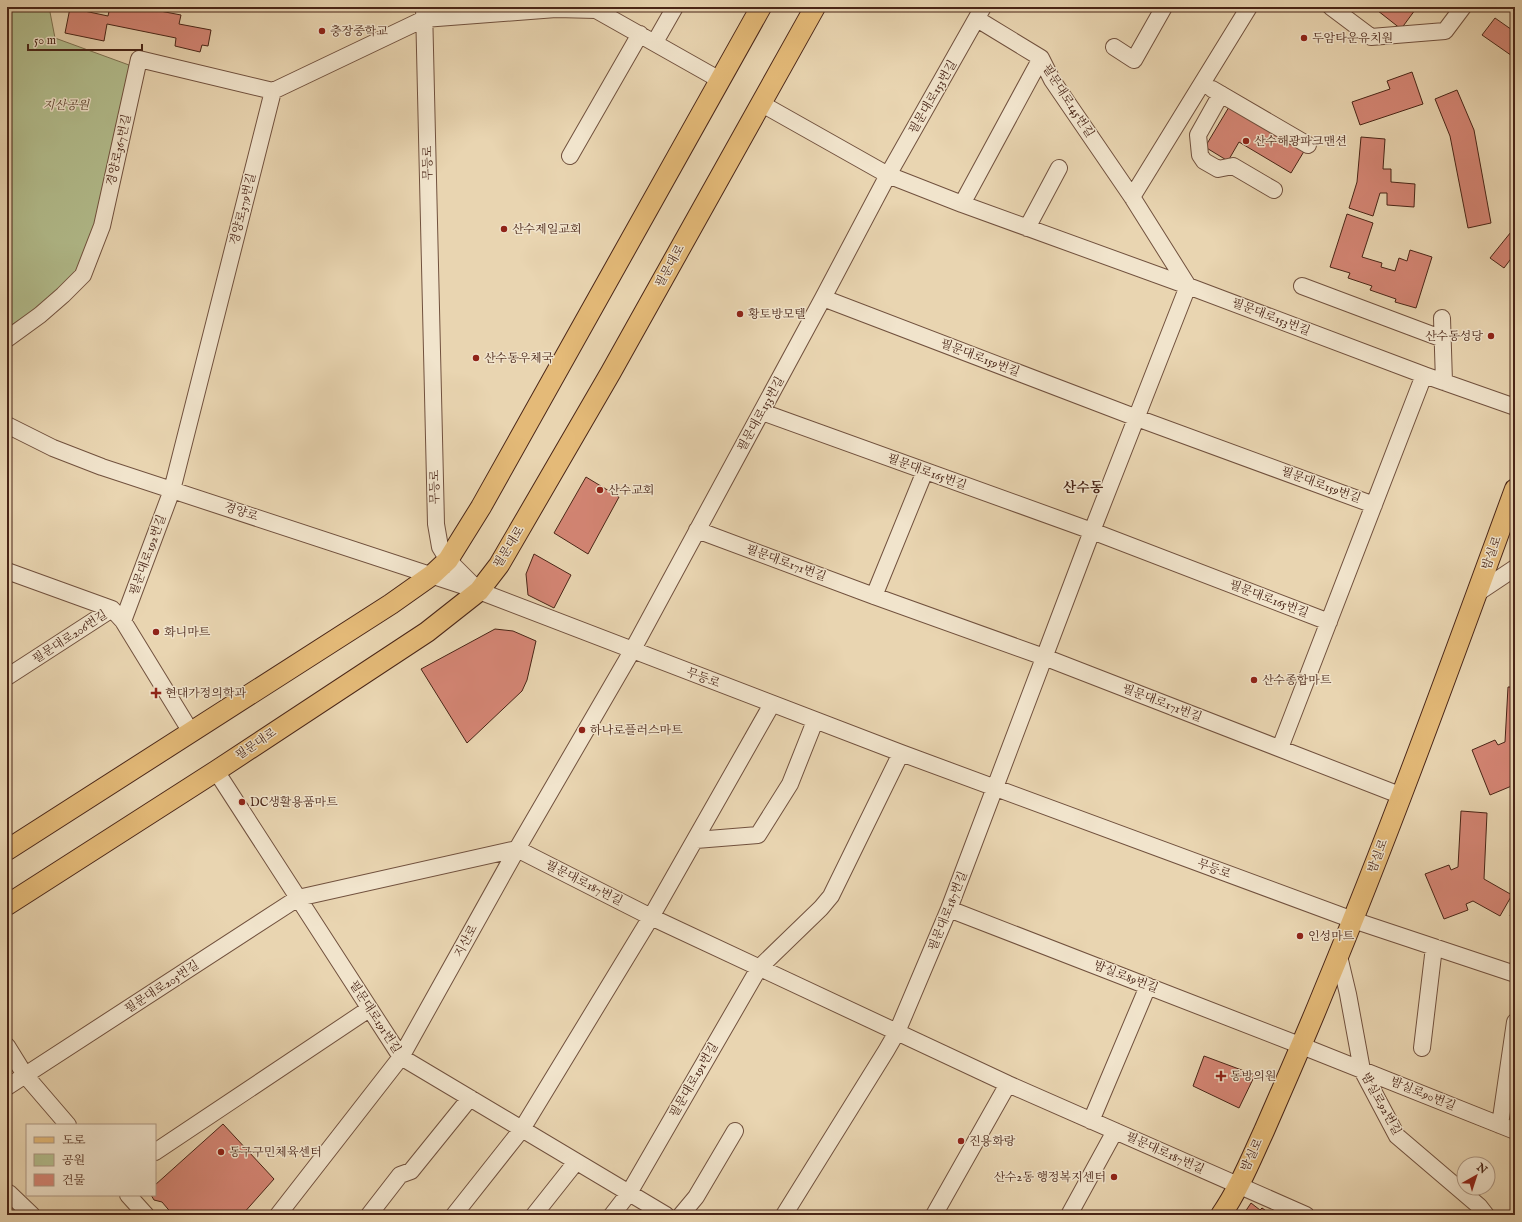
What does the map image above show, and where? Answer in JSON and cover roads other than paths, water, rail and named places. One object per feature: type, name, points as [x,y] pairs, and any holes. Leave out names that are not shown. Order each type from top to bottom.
[{"type":"main road","points":[[7,850],[391,604],[432,575],[448,560],[481,508],[761,7]]},
{"type":"main road","name":"필문대로","points":[[7,905],[216,771],[427,632],[478,591],[499,565],[516,537],[615,365],[815,7]]},
{"type":"main road","name":"밤실로","points":[[1221,1215],[1238,1185],[1302,1046],[1339,956],[1402,796],[1515,491]]},
{"type":"street","points":[[655,42],[675,7]]},
{"type":"street","points":[[1114,47],[1134,60],[1164,7]]},
{"type":"street","points":[[1132,197],[1249,7]]},
{"type":"street","points":[[1331,7],[1371,37],[1445,31],[1463,7]]},
{"type":"street","points":[[272,91],[424,13],[556,8],[596,8],[720,80]]},
{"type":"street","name":"무등로","points":[[424,13],[436,524],[440,547],[448,560],[478,591],[901,754],[1353,920],[1515,974]]},
{"type":"street","name":"필문대로153번길","points":[[632,651],[888,176],[980,13]]},
{"type":"street","name":"필문대로145번길","points":[[980,13],[1041,58],[1052,80],[1132,197],[1188,286]]},
{"type":"street","points":[[570,156],[640,34]]},
{"type":"street","points":[[962,204],[1041,58]]},
{"type":"street","name":"경양로367번길","points":[[7,339],[40,315],[83,275],[94,250],[102,226],[139,59],[272,91]]},
{"type":"street","points":[[1202,83],[1308,145]]},
{"type":"street","name":"경양로379번길","points":[[172,490],[272,91]]},
{"type":"street","points":[[1221,94],[1198,135],[1200,154],[1204,161],[1218,168],[1233,166],[1274,190]]},
{"type":"street","name":"필문대로153번길","points":[[762,104],[888,176],[1188,286],[1424,375],[1515,407]]},
{"type":"street","points":[[1027,228],[1059,168]]},
{"type":"street","points":[[996,788],[1092,531],[1188,286]]},
{"type":"street","points":[[1302,286],[1443,339]]},
{"type":"street","name":"필문대로159번길","points":[[823,298],[1137,418],[1374,504],[1424,375]]},
{"type":"street","points":[[1442,318],[1444,382]]},
{"type":"street","name":"필문대로165번길","points":[[762,412],[1092,531],[1328,622]]},
{"type":"street","name":"경양로","points":[[7,425],[53,448],[102,467],[478,591]]},
{"type":"street","points":[[874,596],[925,471]]},
{"type":"street","name":"필문대로192번길","points":[[124,621],[172,490]]},
{"type":"street","points":[[1280,748],[1374,504]]},
{"type":"street","name":"필문대로171번길","points":[[697,530],[1044,657],[1402,796]]},
{"type":"street","points":[[1476,594],[1515,568]]},
{"type":"street","points":[[7,571],[112,609],[124,621],[191,732]]},
{"type":"street","name":"필문대로206번길","points":[[7,677],[112,609]]},
{"type":"street","name":"지산로","points":[[278,1215],[401,1057],[517,849],[632,651]]},
{"type":"street","points":[[454,1215],[522,1129],[652,916],[772,704]]},
{"type":"street","points":[[696,840],[758,835],[790,784],[815,721]]},
{"type":"street","points":[[759,968],[821,908],[831,896],[901,754]]},
{"type":"street","name":"필문대로191번길","points":[[216,771],[401,1057],[666,1215]]},
{"type":"street","name":"필문대로187번길","points":[[897,1032],[949,909],[996,788]]},
{"type":"street","points":[[298,898],[517,849]]},
{"type":"street","name":"필문대로187번길","points":[[517,849],[759,968],[1008,1084],[1306,1215]]},
{"type":"street","name":"필문대로205번길","points":[[7,1087],[298,898]]},
{"type":"street","name":"밤실로89번길","points":[[949,909],[1302,1046]]},
{"type":"street","points":[[1422,1048],[1434,947]]},
{"type":"street","name":"밤실로92번길","points":[[1339,956],[1348,994],[1362,1070],[1397,1136],[1479,1206],[1486,1215]]},
{"type":"street","name":"필문대로191번길","points":[[629,1193],[759,968]]},
{"type":"street","points":[[1091,1121],[1148,986]]},
{"type":"street","points":[[156,1151],[369,1009]]},
{"type":"street","name":"밤실로90번길","points":[[1302,1046],[1508,1128],[1515,1022]]},
{"type":"street","points":[[784,1215],[897,1032]]},
{"type":"street","points":[[7,1046],[25,1075],[67,1124]]},
{"type":"street","points":[[934,1215],[1008,1084]]},
{"type":"street","points":[[369,1215],[400,1175],[412,1171],[470,1098]]},
{"type":"street","points":[[681,1215],[696,1197],[735,1131]]},
{"type":"street","points":[[1069,1215],[1115,1131]]},
{"type":"street","points":[[534,1215],[576,1162]]},
{"type":"street","points":[[9,1193],[32,1215]]},
{"type":"street","points":[[612,1215],[629,1193]]},
{"type":"street","points":[[129,1196],[146,1215]]},
{"type":"place","name":"충장중학교","points":[[322,31]]},
{"type":"place","name":"두암타운유치원","points":[[1304,38]]},
{"type":"place","name":"산수해광파크맨션","points":[[1246,141]]},
{"type":"place","name":"산수제일교회","points":[[504,229]]},
{"type":"place","name":"황토방모텔","points":[[740,314]]},
{"type":"place","name":"산수동성당","points":[[1491,336]]},
{"type":"place","name":"산수동우체국","points":[[476,358]]},
{"type":"place","name":"산수교회","points":[[600,490]]},
{"type":"place","name":"화니마트","points":[[156,632]]},
{"type":"place","name":"산수종합마트","points":[[1254,680]]},
{"type":"place","name":"현대가정의학과","points":[[156,693]]},
{"type":"place","name":"하나로플러스마트","points":[[582,730]]},
{"type":"place","name":"DC생활용품마트","points":[[242,802]]},
{"type":"place","name":"인성마트","points":[[1300,936]]},
{"type":"place","name":"동방의원","points":[[1221,1076]]},
{"type":"place","name":"진용화랑","points":[[961,1141]]},
{"type":"place","name":"동구구민체육센터","points":[[221,1152]]},
{"type":"place","name":"산수2동 행정복지센터","points":[[1114,1177]]},
{"type":"district","name":"산수동","points":[[1083,488]]},
{"type":"park label","name":"지산공원","points":[[66,105]]}]
